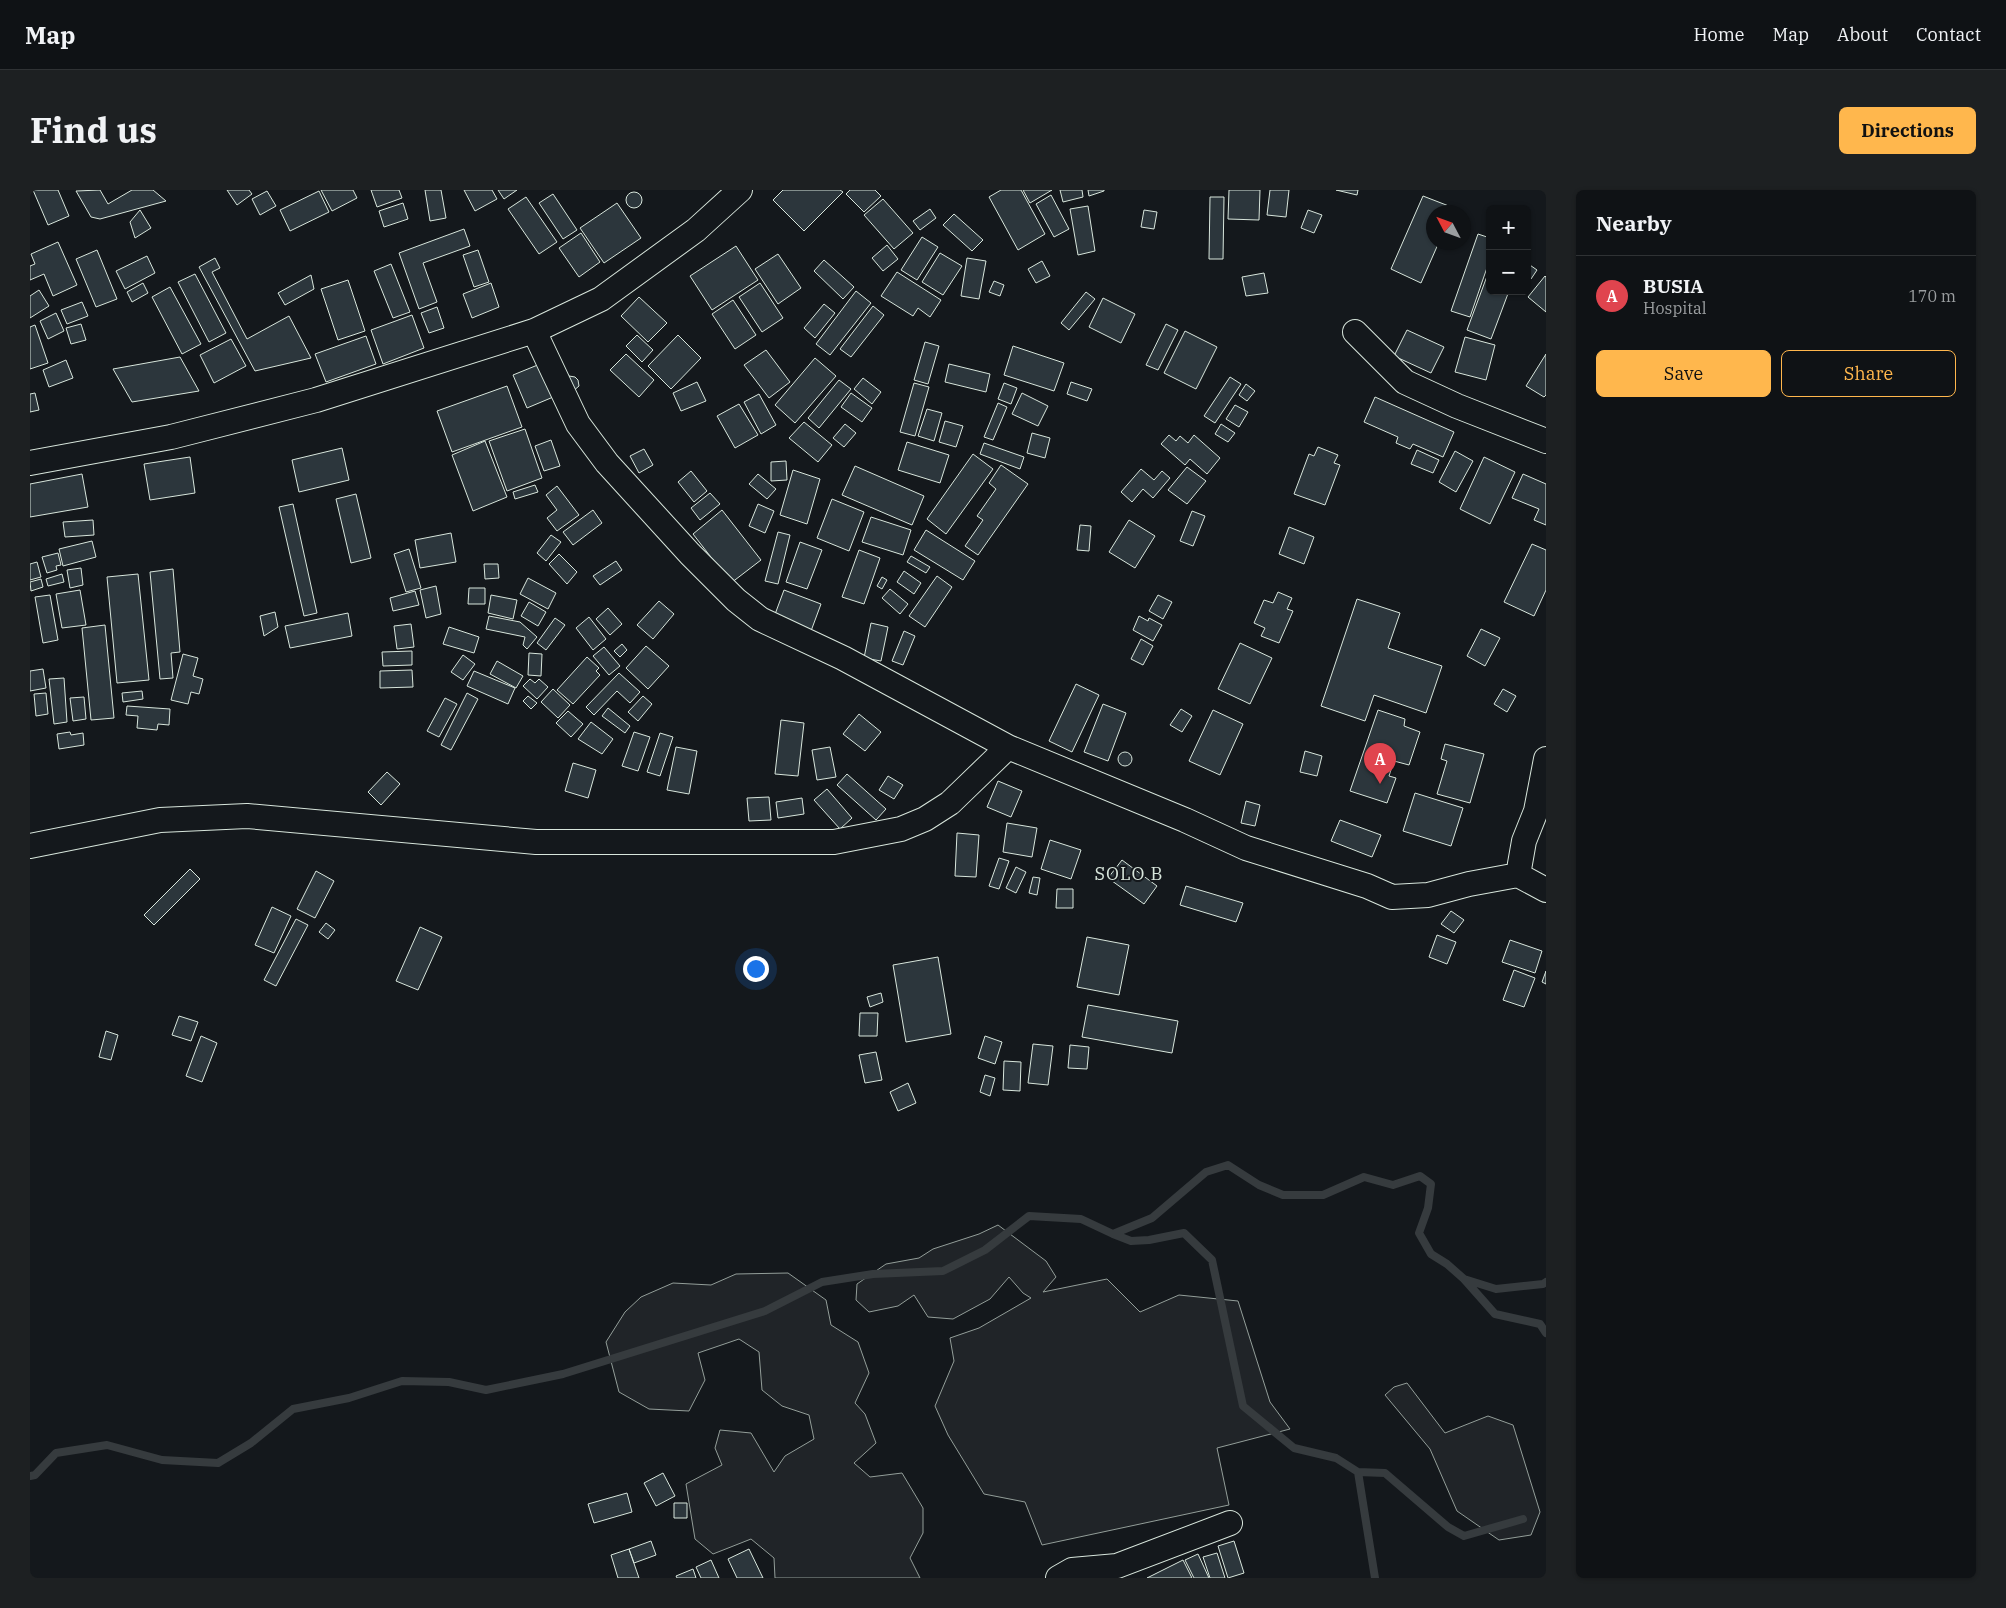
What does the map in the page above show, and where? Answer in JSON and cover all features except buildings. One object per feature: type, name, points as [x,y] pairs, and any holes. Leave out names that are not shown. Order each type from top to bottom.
[{"type":"street","points":[[30,463],[171,437],[316,400],[534,331],[601,299],[696,230],[740,190]]},
{"type":"street","points":[[534,331],[578,424],[607,463],[690,554],[736,600],[760,619],[843,658],[1008,747],[1185,820],[1246,848],[1367,886],[1392,897],[1428,895],[1469,884],[1518,875],[1546,890]]},
{"type":"street","points":[[1355,332],[1405,382],[1457,406],[1546,441]]},
{"type":"street","points":[[30,846],[160,820],[247,816],[536,842],[834,842],[901,829],[925,819],[950,803],[1008,747]]},
{"type":"street","points":[[1518,875],[1524,841],[1536,810],[1546,759]]},
{"type":"street","points":[[1058,1578],[1072,1570],[1117,1566],[1230,1523]]},
{"type":"shaded area","points":[[998,1225],[1046,1261],[1056,1277],[1043,1292],[1107,1279],[1140,1312],[1179,1295],[1238,1301],[1270,1402],[1290,1429],[1217,1448],[1229,1505],[1042,1545],[1025,1502],[984,1494],[948,1435],[935,1406],[954,1361],[950,1338],[979,1328],[1031,1298],[1023,1293],[1009,1277],[990,1299],[953,1319],[928,1317],[914,1295],[898,1306],[869,1312],[856,1300],[857,1284],[886,1264],[919,1258],[933,1249],[979,1234]]},
{"type":"shaded area","points":[[788,1273],[826,1300],[831,1325],[858,1342],[869,1373],[855,1403],[865,1414],[876,1443],[854,1463],[870,1477],[902,1473],[923,1508],[923,1533],[910,1558],[920,1578],[775,1578],[774,1558],[751,1539],[713,1554],[695,1539],[686,1484],[722,1465],[715,1448],[720,1430],[751,1433],[774,1472],[785,1456],[814,1439],[809,1415],[782,1406],[762,1390],[759,1352],[739,1339],[698,1353],[705,1380],[689,1411],[649,1409],[619,1392],[606,1342],[625,1312],[641,1297],[673,1283],[711,1285],[736,1274]]},
{"type":"shaded area","points":[[1407,1383],[1445,1433],[1488,1416],[1513,1425],[1540,1512],[1531,1535],[1499,1540],[1457,1511],[1430,1449],[1385,1395],[1394,1387]]},
{"type":"waterway","points":[[30,1476],[35,1475],[56,1453],[107,1445],[162,1460],[218,1463],[251,1443],[293,1409],[349,1398],[402,1381],[449,1382],[486,1390],[563,1374],[765,1311],[822,1282],[873,1274],[943,1271],[985,1250],[1029,1216],[1081,1219],[1113,1234],[1152,1218],[1206,1172],[1228,1165],[1259,1185],[1283,1195],[1323,1195],[1364,1177],[1393,1185],[1420,1176],[1431,1184],[1428,1208],[1419,1233],[1431,1254],[1447,1264],[1464,1279],[1496,1289],[1543,1284],[1546,1282]]},
{"type":"waterway","points":[[1113,1234],[1131,1241],[1149,1240],[1184,1233],[1212,1260],[1243,1406],[1294,1448],[1336,1458],[1358,1472],[1385,1473],[1448,1527],[1464,1536],[1523,1519]]},
{"type":"waterway","points":[[1464,1279],[1495,1314],[1540,1324],[1546,1333]]},
{"type":"waterway","points":[[1358,1472],[1375,1578]]},
{"type":"place","name":"BUSIA","points":[[1380,784]]},
{"type":"district","name":"SOLO B","points":[[1129,874]]}]
